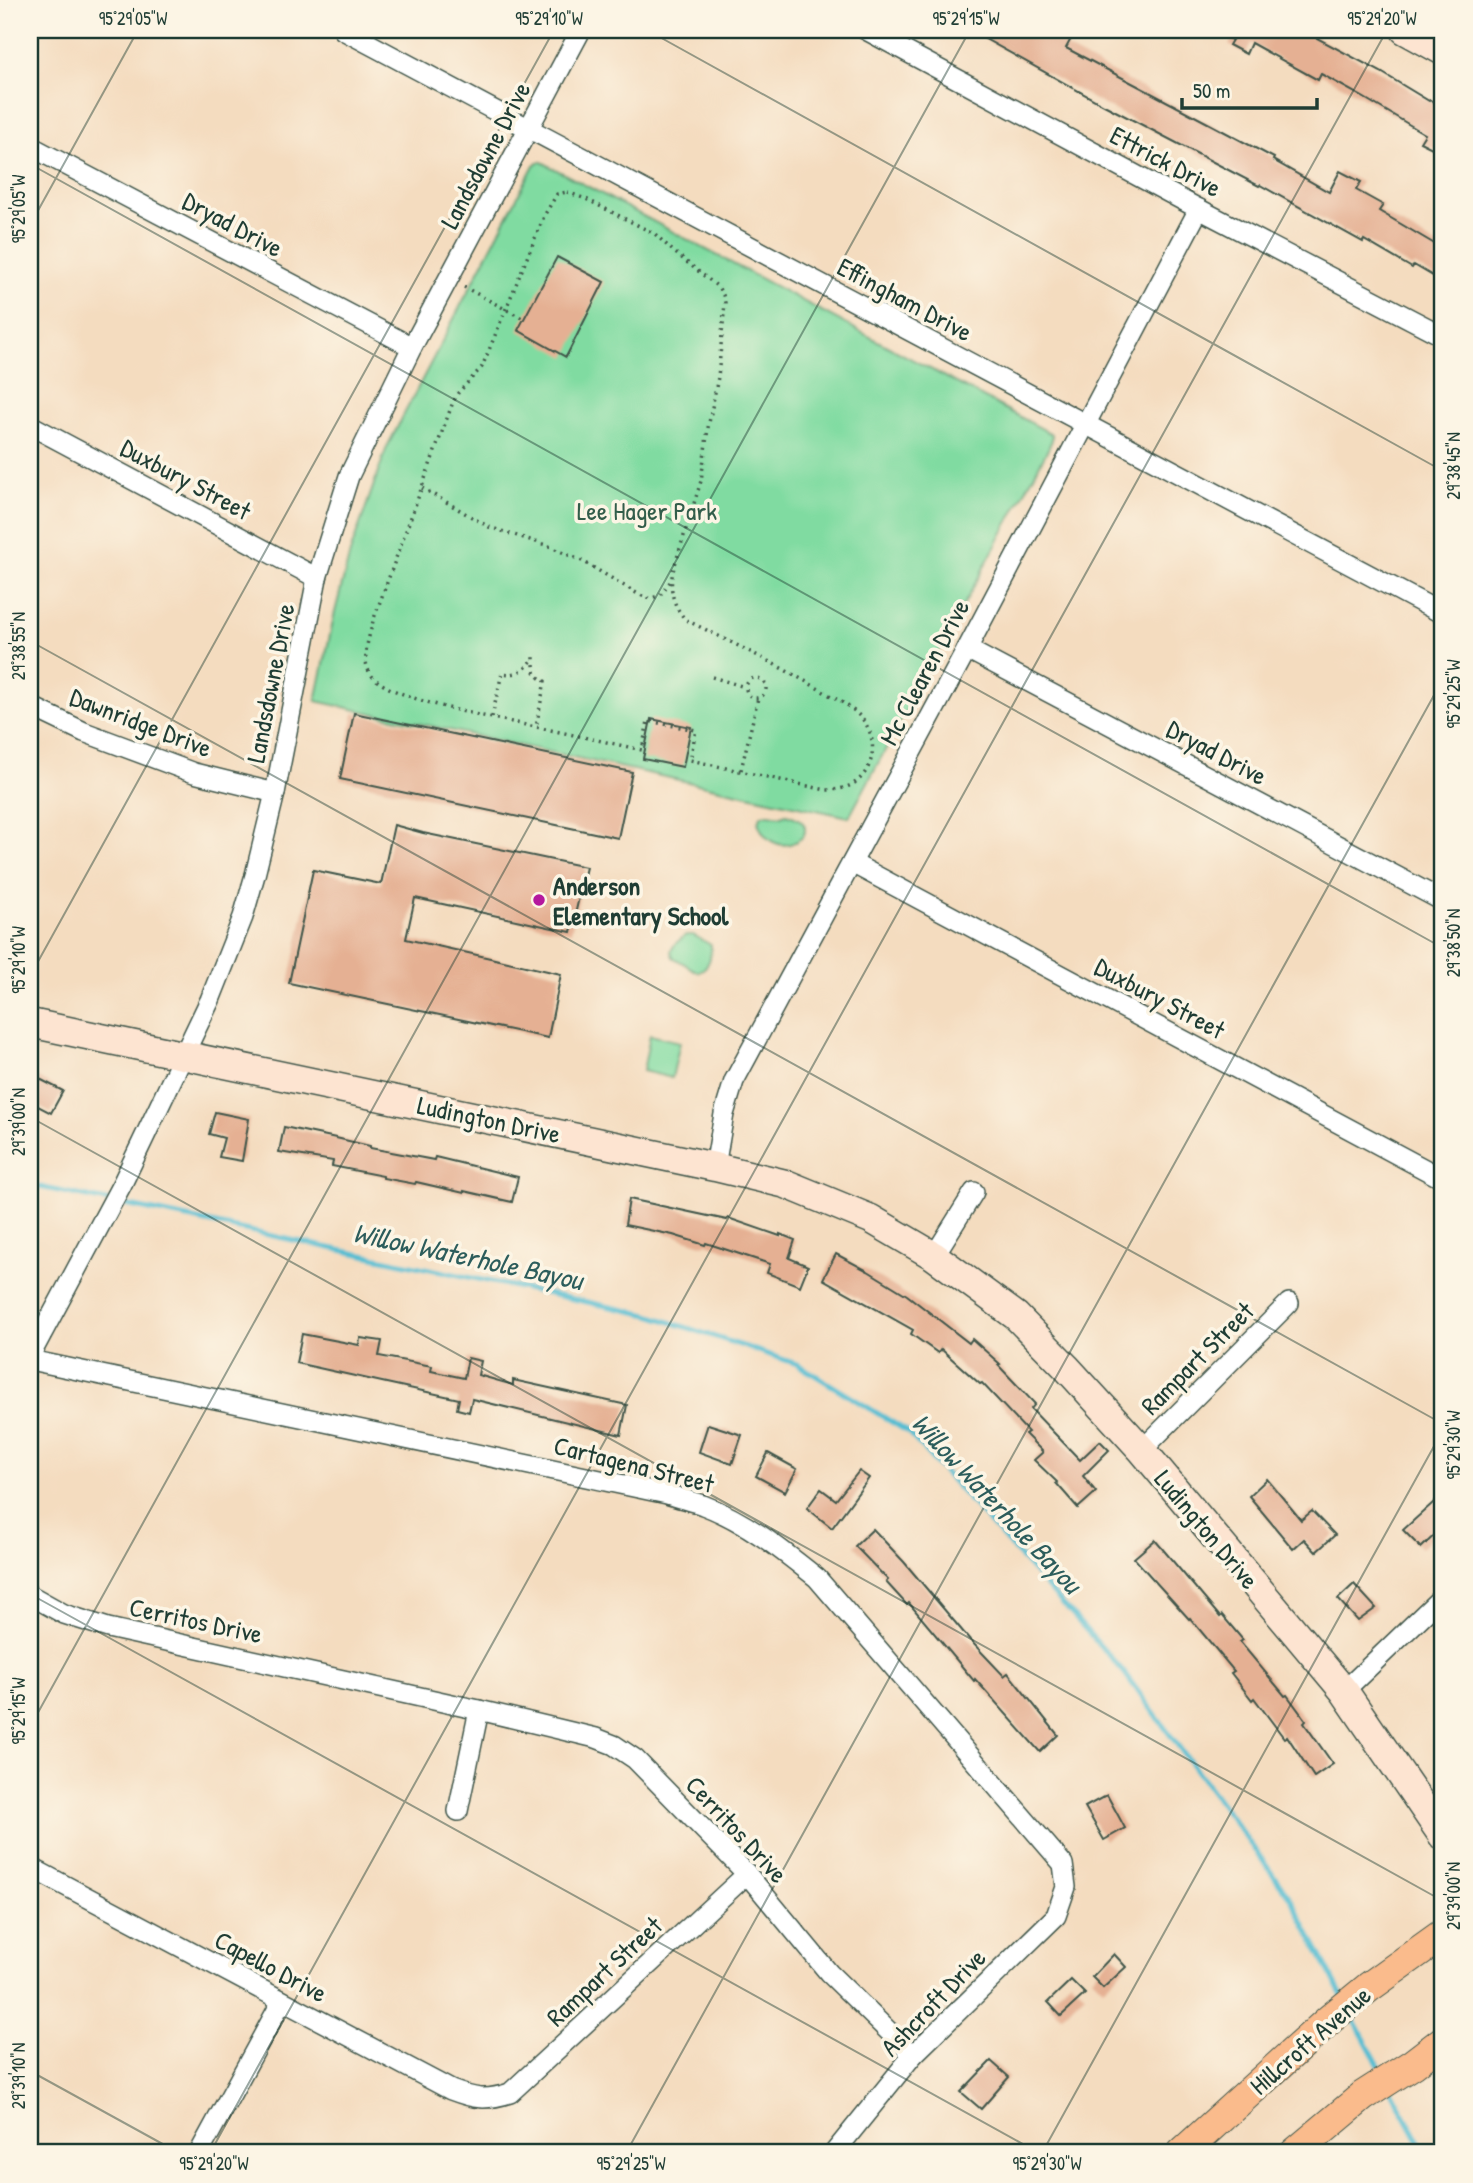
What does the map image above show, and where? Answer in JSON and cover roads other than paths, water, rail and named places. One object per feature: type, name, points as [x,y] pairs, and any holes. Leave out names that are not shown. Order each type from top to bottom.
[{"type":"main road","name":"Hillcroft Avenue","points":[[1182,2153],[1330,2019],[1369,1987],[1443,1934]]},
{"type":"main road","points":[[1295,2153],[1363,2096],[1443,2041]]},
{"type":"street","name":"Effingham Drive","points":[[343,30],[1443,614]]},
{"type":"street","name":"Landsdowne Drive","points":[[30,1358],[122,1184],[184,1056],[243,917],[275,793],[317,578],[349,476],[412,347],[581,30]]},
{"type":"street","name":"Ettrick Drive","points":[[866,30],[1199,209],[1443,336]]},
{"type":"street","points":[[1405,30],[1443,51]]},
{"type":"street","name":"Dryad Drive","points":[[30,146],[412,347]]},
{"type":"street","name":"Mc Clearen Drive","points":[[715,1167],[724,1114],[734,1082],[1199,209]]},
{"type":"street","name":"Duxbury Street","points":[[30,425],[317,578]]},
{"type":"street","name":"Dryad Drive","points":[[967,649],[1443,901]]},
{"type":"street","name":"Dawnridge Drive","points":[[30,706],[84,732],[194,773],[275,793]]},
{"type":"street","name":"Duxbury Street","points":[[852,863],[1443,1179]]},
{"type":"street","name":"Ludington Drive","points":[[30,1023],[715,1167],[786,1184],[871,1219],[934,1256],[978,1287],[1023,1324],[1066,1367],[1142,1450],[1344,1691],[1443,1836]]},
{"type":"street","points":[[934,1256],[974,1192]]},
{"type":"street","name":"Rampart Street","points":[[1142,1450],[1289,1303]]},
{"type":"street","name":"Cartagena Street","points":[[30,1358],[667,1494],[705,1506],[741,1523],[779,1547],[817,1578],[1063,1864],[1066,1887]]},
{"type":"street","name":"Cerritos Drive","points":[[30,1595],[64,1614],[108,1628],[479,1710],[596,1738],[614,1745],[635,1759],[747,1874],[829,1973],[913,2055]]},
{"type":"street","points":[[1344,1691],[1443,1596]]},
{"type":"street","points":[[458,1811],[479,1710]]},
{"type":"street","name":"Capello Drive","points":[[30,1867],[451,2090],[470,2097],[492,2099]]},
{"type":"street","name":"Rampart Street","points":[[492,2099],[510,2093],[747,1874]]},
{"type":"street","name":"Ashcroft Drive","points":[[834,2153],[913,2055],[1056,1916],[1066,1887]]},
{"type":"street","points":[[199,2153],[282,2001]]},
{"type":"street","points":[[30,2150],[36,2153]]},
{"type":"waterway","name":"Willow Waterhole Bayou","points":[[30,1185],[107,1201]]},
{"type":"waterway","name":"Willow Waterhole Bayou","points":[[116,1203],[649,1315],[797,1364],[908,1432],[1123,1671],[1291,1899],[1342,1996]]},
{"type":"waterway","name":"Willow Waterhole Bayou","points":[[1351,2014],[1383,2073]]},
{"type":"waterway","name":"Willow Waterhole Bayou","points":[[1390,2088],[1425,2153]]},
{"type":"place","name":"Anderson Elementary School","points":[[539,900]]},
{"type":"park label","name":"Lee Hager Park","points":[[647,510]]}]
